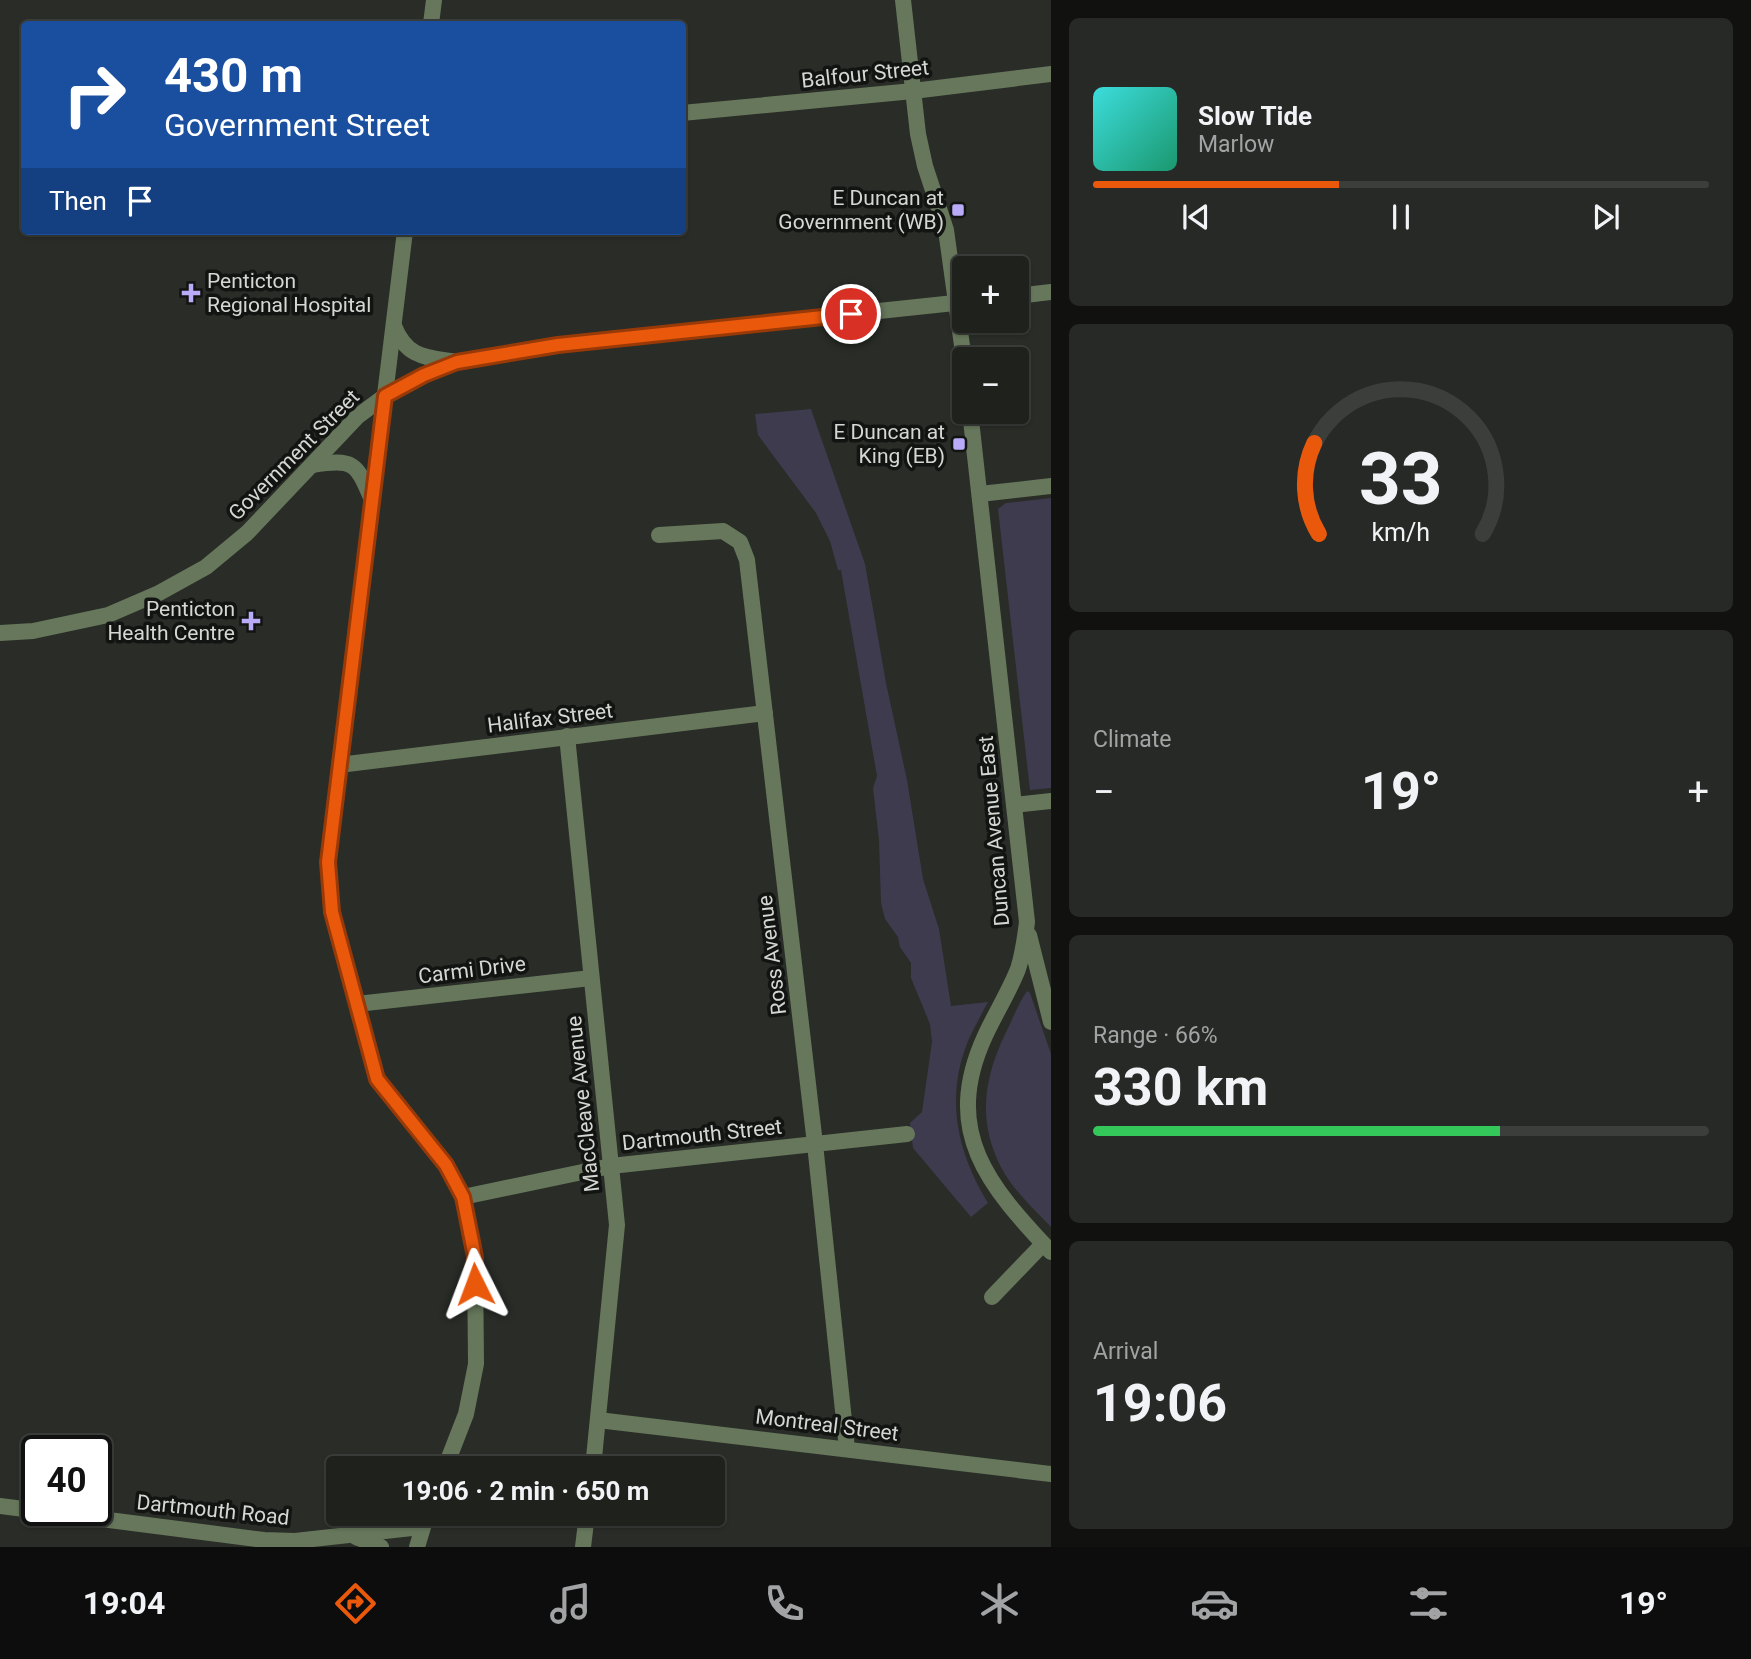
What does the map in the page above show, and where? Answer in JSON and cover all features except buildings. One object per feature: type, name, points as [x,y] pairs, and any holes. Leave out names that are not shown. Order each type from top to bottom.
[{"type":"street","points":[[431,21],[434,0]]},
{"type":"street","points":[[904,0],[922,155],[946,230],[952,259]]},
{"type":"street","name":"Balfour Street","points":[[686,113],[913,91],[1051,74]]},
{"type":"street","points":[[405,235],[328,862],[332,912],[377,1079],[446,1165],[463,1197],[475,1257],[476,1364],[466,1414],[450,1456]]},
{"type":"street","points":[[1029,295],[1051,292]]},
{"type":"street","name":"Government Street","points":[[0,632],[33,631],[108,615],[159,593],[206,566],[247,533],[358,416],[385,396],[424,375],[457,362],[558,345],[952,303]]},
{"type":"street","points":[[394,326],[404,345],[417,355],[457,362]]},
{"type":"street","name":"Duncan Avenue East","points":[[972,424],[1027,922],[1017,971],[978,1054],[971,1079],[971,1130],[983,1170],[996,1190],[1047,1248]]},
{"type":"street","points":[[312,465],[332,462],[355,467],[361,474],[372,501]]},
{"type":"street","points":[[980,494],[1051,486]]},
{"type":"street","name":"Ross Avenue","points":[[659,535],[723,531],[740,542],[747,560],[815,1144],[847,1448]]},
{"type":"street","name":"Halifax Street","points":[[339,765],[765,713]]},
{"type":"street","name":"MacCleave Avenue","points":[[567,736],[617,1225],[594,1456]]},
{"type":"street","points":[[1014,805],[1051,801]]},
{"type":"street","points":[[1027,922],[1051,1022]]},
{"type":"street","name":"Carmi Drive","points":[[357,1004],[591,978]]},
{"type":"street","name":"Dartmouth Street","points":[[463,1197],[611,1166],[908,1134]]},
{"type":"street","points":[[992,1297],[1047,1248]]},
{"type":"street","name":"Montreal Street","points":[[598,1420],[1051,1474]]},
{"type":"street","name":"Dartmouth Road","points":[[0,1506],[264,1540],[295,1541],[350,1535],[394,1526]]},
{"type":"street","points":[[417,1547],[422,1526]]},
{"type":"street","points":[[583,1547],[586,1526]]},
{"type":"street","points":[[350,1535],[381,1547]]},
{"type":"shaded area","points":[[811,409],[865,564],[907,780],[923,879],[939,929],[951,1006],[988,1002],[968,1041],[957,1083],[956,1104],[962,1144],[977,1184],[988,1203],[971,1217],[913,1148],[910,1123],[922,1112],[932,1042],[930,1024],[911,978],[911,963],[885,919],[881,903],[879,840],[873,788],[877,776],[841,570],[838,570],[830,541],[816,513],[758,435],[755,414]]},
{"type":"shaded area","points":[[1051,498],[1051,788],[1030,790],[998,509],[1006,503]]},
{"type":"shaded area","points":[[1027,991],[1051,1054],[1051,1227],[1018,1192],[1002,1169],[988,1132],[986,1114],[986,1096],[994,1060]]},
{"type":"place","name":"E Duncan at Government (WB)","points":[[958,210]]},
{"type":"place","name":"Penticton Regional Hospital","points":[[191,293]]},
{"type":"place","name":"E Duncan at King (EB)","points":[[959,444]]},
{"type":"place","name":"Penticton Health Centre","points":[[251,621]]},
{"type":"route","points":[[475,1284],[475,1257],[463,1197],[446,1165],[377,1079],[332,912],[328,862],[385,396],[424,375],[457,362],[558,345],[851,314]]}]
